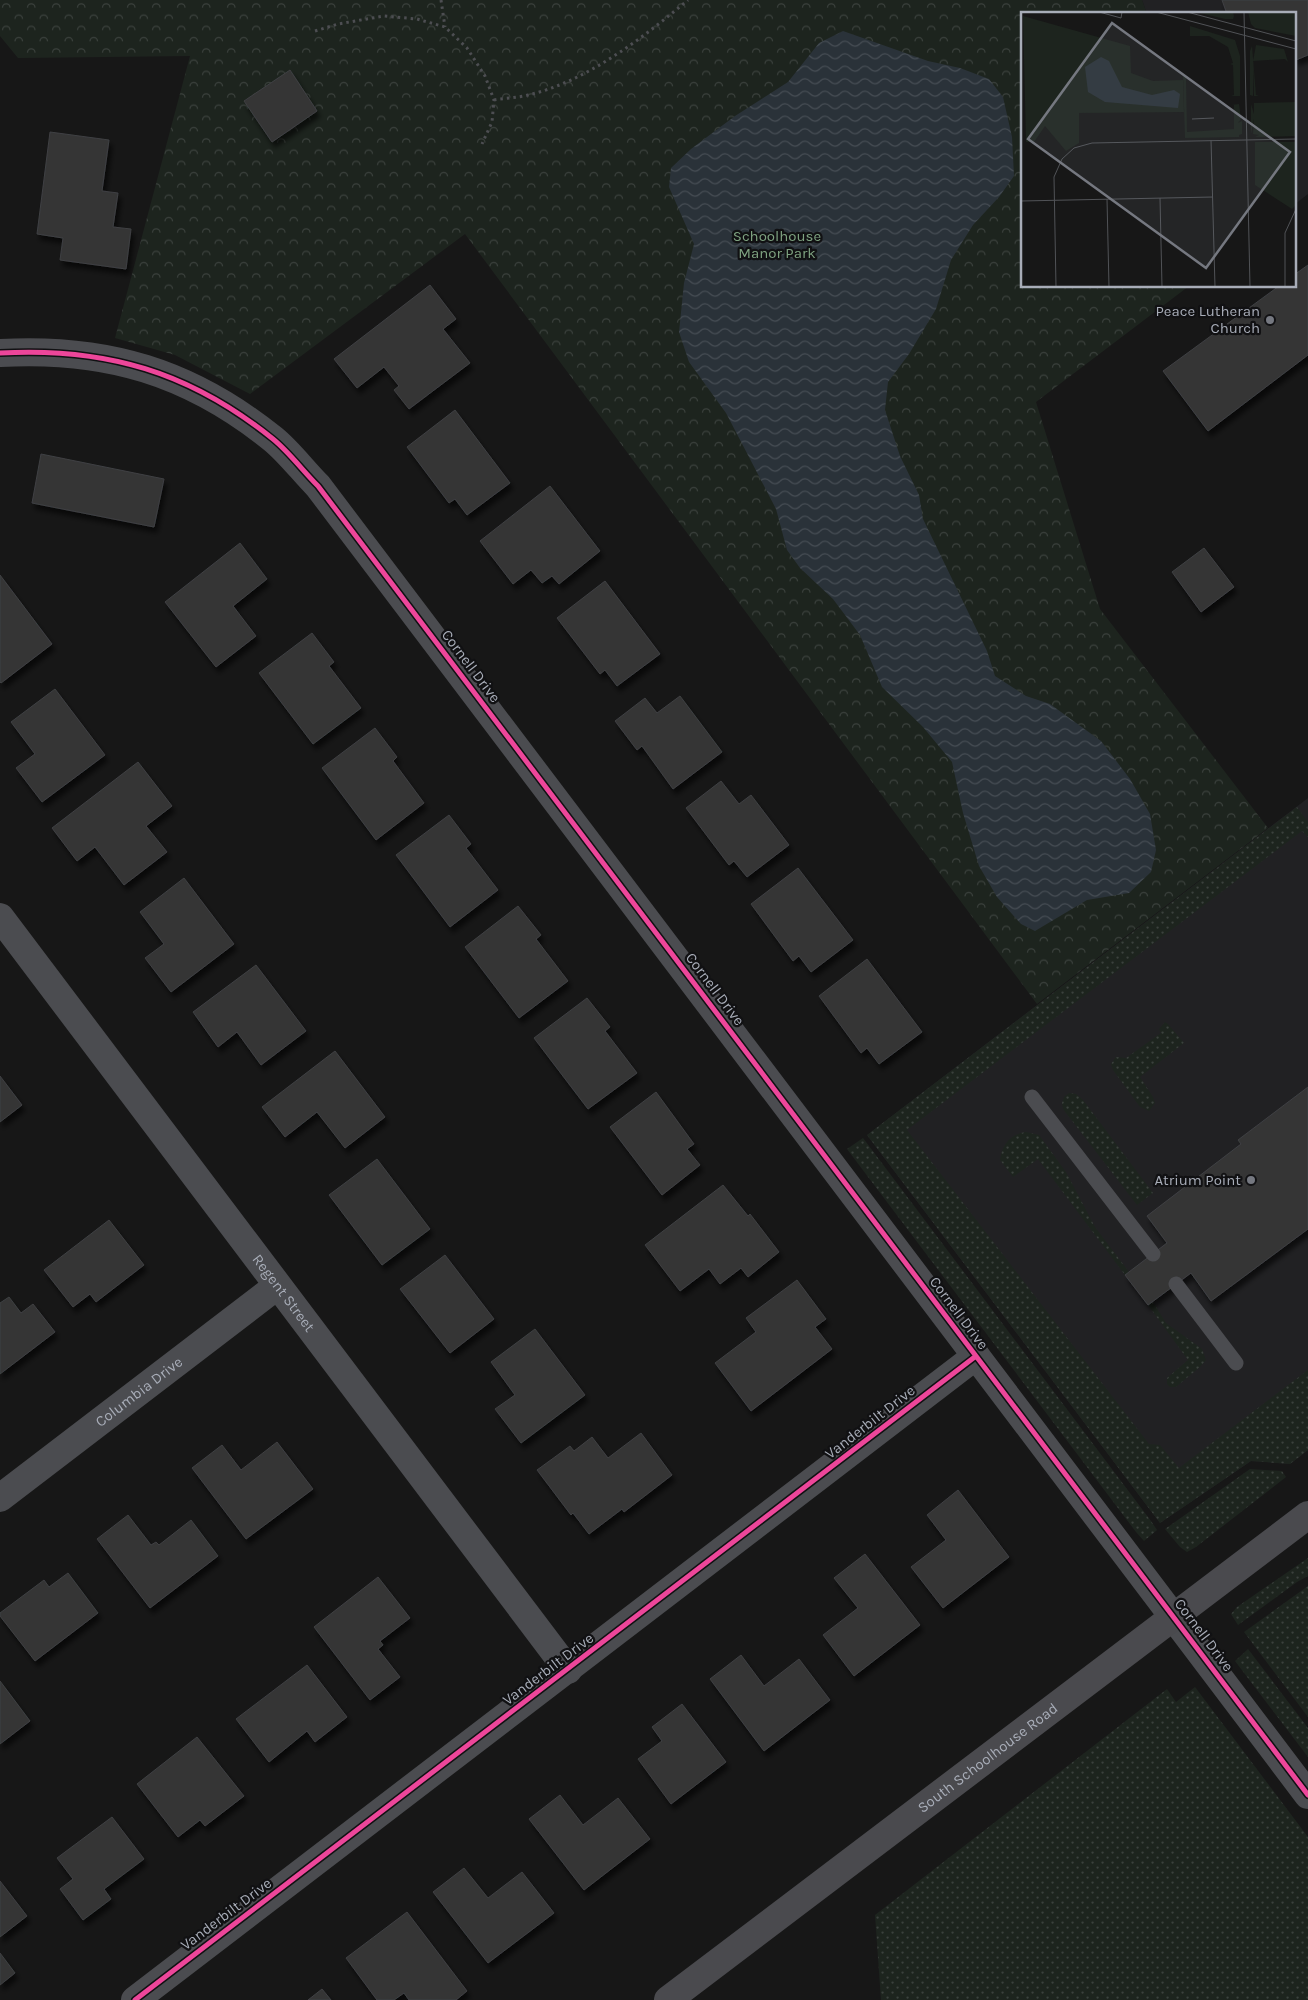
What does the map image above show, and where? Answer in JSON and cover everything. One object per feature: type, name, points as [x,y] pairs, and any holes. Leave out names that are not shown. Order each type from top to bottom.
[{"type":"street","name":"Cornell Drive","points":[[0,353],[35,351],[90,355],[139,366],[185,383],[232,410],[274,440],[318,486],[1308,1795]]},
{"type":"street","name":"Regent Street","points":[[0,917],[568,1670]]},
{"type":"street","name":"Columbia Drive","points":[[0,1498],[277,1286]]},
{"type":"street","name":"Vanderbilt Drive","points":[[135,2000],[976,1356]]},
{"type":"street","name":"South Schoolhouse Road","points":[[668,2000],[1308,1515]]},
{"type":"lane","points":[[1032,1097],[1153,1254]]},
{"type":"lane","points":[[1176,1284],[1236,1363]]},
{"type":"path","points":[[441,0],[445,27]]},
{"type":"path","points":[[494,100],[528,96],[560,85],[586,73],[640,37],[688,0]]},
{"type":"path","points":[[315,31],[338,24],[384,16],[417,19],[445,27],[467,48],[485,76],[494,100],[492,122],[482,144]]},
{"type":"shaded area","points":[[1142,0],[1308,0],[1308,194],[1296,203],[1296,12],[1146,12]]},
{"type":"shaded area","points":[[1308,798],[1308,1450],[1290,1464],[1251,1461],[1160,1523],[867,1135]]},
{"type":"green space","name":"Schoolhouse Manor Park","points":[[0,0],[1142,0],[1146,12],[1021,12],[1021,288],[1186,288],[1036,402],[1100,609],[1268,828],[1037,1004],[465,234],[250,394],[175,355],[115,338],[190,56],[18,58],[0,36]]},
{"type":"green space","points":[[1297,807],[1308,822],[1308,837],[1302,831],[907,1130],[1149,1444],[1160,1445],[1179,1468],[1308,1370],[1308,1450],[1290,1464],[1251,1461],[1160,1523],[867,1135]]},
{"type":"green space","points":[[1165,1022],[1184,1043],[1140,1077],[1155,1103],[1149,1111],[1140,1107],[1113,1070],[1111,1064],[1116,1057],[1126,1058],[1161,1033],[1159,1029]]},
{"type":"green space","points":[[1069,1093],[1076,1094],[1083,1100],[1153,1193],[1137,1205],[1063,1109],[1064,1097]]},
{"type":"green space","points":[[1026,1132],[1039,1135],[1066,1172],[1095,1227],[1129,1272],[1125,1275],[1038,1159],[1013,1177],[1000,1160],[1003,1149],[1008,1141],[1016,1135]]},
{"type":"green space","points":[[863,1138],[1151,1521],[1157,1530],[1144,1541],[847,1149]]},
{"type":"green space","points":[[1153,1302],[1166,1323],[1202,1349],[1206,1360],[1176,1387],[1170,1387],[1167,1384],[1167,1378],[1188,1360],[1148,1305]]},
{"type":"green space","points":[[1250,1469],[1282,1471],[1286,1477],[1196,1547],[1187,1552],[1180,1547],[1165,1529]]},
{"type":"green space","points":[[1308,1558],[1308,1576],[1238,1625],[1231,1614],[1237,1607]]},
{"type":"green space","points":[[1308,1586],[1308,1717],[1244,1632]]},
{"type":"green space","points":[[1248,1649],[1308,1728],[1308,1757],[1235,1661]]},
{"type":"green space","points":[[1195,1687],[1308,1837],[1308,2000],[881,2000],[875,1915],[1167,1689],[1176,1702]]},
{"type":"water","points":[[843,31],[928,61],[960,68],[989,79],[1003,97],[1012,137],[1014,176],[999,197],[973,225],[951,260],[936,309],[909,354],[888,382],[885,410],[900,456],[919,495],[923,519],[987,651],[995,676],[1026,696],[1050,704],[1101,741],[1130,779],[1150,814],[1156,850],[1151,872],[1129,893],[1087,900],[1035,931],[1021,924],[997,897],[979,866],[963,813],[952,762],[923,727],[882,687],[860,635],[833,599],[800,568],[787,550],[776,509],[726,413],[689,362],[679,332],[684,283],[694,244],[669,187],[671,168],[691,149],[735,116],[788,82],[819,43]]},
{"type":"building","points":[[1222,0],[1308,0],[1308,55],[1296,60],[1296,12],[1226,12]]},
{"type":"building","points":[[290,70],[317,111],[272,142],[244,101]]},
{"type":"building","points":[[50,132],[109,140],[102,191],[118,193],[113,227],[131,229],[126,269],[60,260],[63,238],[37,234]]},
{"type":"building","name":"Peace Lutheran Church","points":[[1308,265],[1308,355],[1208,431],[1163,371],[1276,288],[1296,288],[1296,274]]},
{"type":"building","points":[[430,285],[456,319],[443,329],[470,363],[409,409],[394,390],[399,386],[384,367],[357,388],[334,359]]},
{"type":"building","points":[[455,410],[510,483],[467,515],[455,499],[449,503],[407,447]]},
{"type":"building","points":[[41,454],[164,479],[154,527],[32,503]]},
{"type":"building","points":[[550,486],[600,551],[559,584],[552,576],[542,583],[531,570],[513,584],[480,541]]},
{"type":"building","points":[[240,543],[267,579],[233,606],[256,636],[216,667],[165,602]]},
{"type":"building","points":[[1204,548],[1234,587],[1201,612],[1172,572]]},
{"type":"building","points":[[0,575],[52,644],[1,683],[0,682]]},
{"type":"building","points":[[605,581],[660,654],[617,686],[605,670],[600,674],[557,618]]},
{"type":"building","points":[[312,633],[334,662],[329,666],[361,708],[313,744],[259,673]]},
{"type":"building","points":[[55,689],[105,755],[42,802],[16,768],[35,754],[11,722]]},
{"type":"building","points":[[680,696],[722,752],[673,789],[642,746],[637,750],[615,721],[645,698],[657,713]]},
{"type":"building","points":[[375,728],[397,757],[393,761],[424,803],[376,840],[322,768]]},
{"type":"building","points":[[138,762],[172,806],[146,826],[167,852],[124,885],[95,847],[77,861],[52,828]]},
{"type":"building","points":[[721,781],[739,804],[751,795],[789,845],[747,877],[734,861],[729,865],[686,808]]},
{"type":"building","points":[[449,815],[471,844],[466,848],[498,890],[450,927],[396,855]]},
{"type":"building","points":[[798,868],[853,940],[811,972],[799,956],[793,961],[751,904]]},
{"type":"building","points":[[184,878],[234,944],[171,992],[145,958],[164,944],[140,912]]},
{"type":"building","points":[[518,906],[541,935],[536,939],[568,981],[519,1018],[465,947]]},
{"type":"building","points":[[867,959],[922,1032],[879,1064],[867,1048],[861,1053],[819,996]]},
{"type":"building","points":[[256,965],[306,1031],[261,1065],[237,1032],[218,1047],[193,1012]]},
{"type":"building","points":[[587,998],[610,1027],[605,1031],[637,1073],[588,1109],[534,1038]]},
{"type":"building","points":[[335,1051],[385,1117],[345,1148],[317,1112],[285,1137],[262,1107]]},
{"type":"building","points":[[0,1076],[22,1105],[0,1122]]},
{"type":"building","name":"Atrium Point","points":[[1308,1087],[1308,1229],[1211,1301],[1191,1273],[1148,1305],[1125,1275],[1167,1243],[1147,1216],[1241,1144],[1238,1140]]},
{"type":"building","points":[[656,1092],[694,1144],[687,1149],[700,1165],[662,1195],[610,1127]]},
{"type":"building","points":[[377,1159],[430,1229],[382,1265],[329,1195]]},
{"type":"building","points":[[723,1185],[748,1216],[750,1214],[779,1252],[748,1277],[741,1268],[720,1284],[709,1269],[680,1291],[645,1245]]},
{"type":"building","points":[[109,1220],[144,1265],[96,1302],[90,1294],[73,1307],[44,1270]]},
{"type":"building","points":[[445,1255],[494,1319],[450,1353],[400,1289]]},
{"type":"building","points":[[797,1280],[826,1319],[815,1327],[832,1349],[751,1411],[715,1363],[756,1332],[746,1318]]},
{"type":"building","points":[[9,1297],[21,1313],[33,1304],[55,1332],[0,1374],[0,1303]]},
{"type":"building","points":[[535,1329],[585,1395],[521,1443],[495,1409],[515,1395],[491,1362]]},
{"type":"building","points":[[641,1433],[672,1475],[624,1512],[622,1509],[589,1534],[573,1513],[571,1515],[537,1470],[570,1446],[574,1451],[592,1437],[608,1458]]},
{"type":"building","points":[[277,1442],[313,1489],[246,1539],[192,1468],[222,1445],[241,1470]]},
{"type":"building","points":[[958,1490],[1009,1557],[943,1608],[911,1567],[946,1540],[927,1515]]},
{"type":"building","points":[[128,1515],[151,1545],[156,1542],[159,1545],[191,1520],[218,1556],[150,1608],[97,1539]]},
{"type":"building","points":[[865,1554],[920,1625],[854,1676],[823,1635],[858,1608],[834,1578]]},
{"type":"building","points":[[68,1573],[98,1613],[35,1661],[0,1616],[0,1613],[44,1580],[49,1587]]},
{"type":"building","points":[[378,1577],[410,1618],[380,1641],[383,1645],[378,1649],[400,1677],[370,1700],[314,1627]]},
{"type":"building","points":[[741,1655],[764,1686],[799,1659],[830,1700],[764,1751],[710,1679]]},
{"type":"building","points":[[307,1665],[347,1717],[315,1742],[307,1731],[269,1762],[236,1719]]},
{"type":"building","points":[[0,1681],[30,1721],[0,1744]]},
{"type":"building","points":[[682,1704],[726,1762],[671,1804],[638,1759],[662,1741],[652,1727]]},
{"type":"building","points":[[197,1737],[244,1796],[205,1826],[200,1820],[178,1837],[137,1784]]},
{"type":"building","points":[[560,1795],[583,1825],[618,1798],[650,1839],[584,1890],[529,1819]]},
{"type":"building","points":[[112,1817],[144,1859],[104,1889],[111,1899],[83,1920],[60,1889],[73,1879],[57,1858]]},
{"type":"building","points":[[464,1868],[488,1898],[522,1872],[554,1913],[488,1963],[433,1892]]},
{"type":"building","points":[[0,1881],[27,1916],[0,1937]]},
{"type":"building","points":[[407,1912],[467,1991],[456,2000],[409,2000],[404,1993],[394,2000],[377,2000],[346,1958]]},
{"type":"building","points":[[0,1953],[15,1973],[0,1985]]},
{"type":"building","points":[[322,1989],[331,2000],[308,2000]]},
{"type":"cycle path","points":[[0,353],[39,352],[76,354],[111,360],[145,369],[178,381],[210,396],[242,416],[273,439],[318,486],[1308,1795]]},
{"type":"cycle path","points":[[135,2000],[976,1356]]},
{"type":"place","name":"Peace Lutheran Church","points":[[1270,320]]},
{"type":"place","name":"Atrium Point","points":[[1251,1180]]}]
